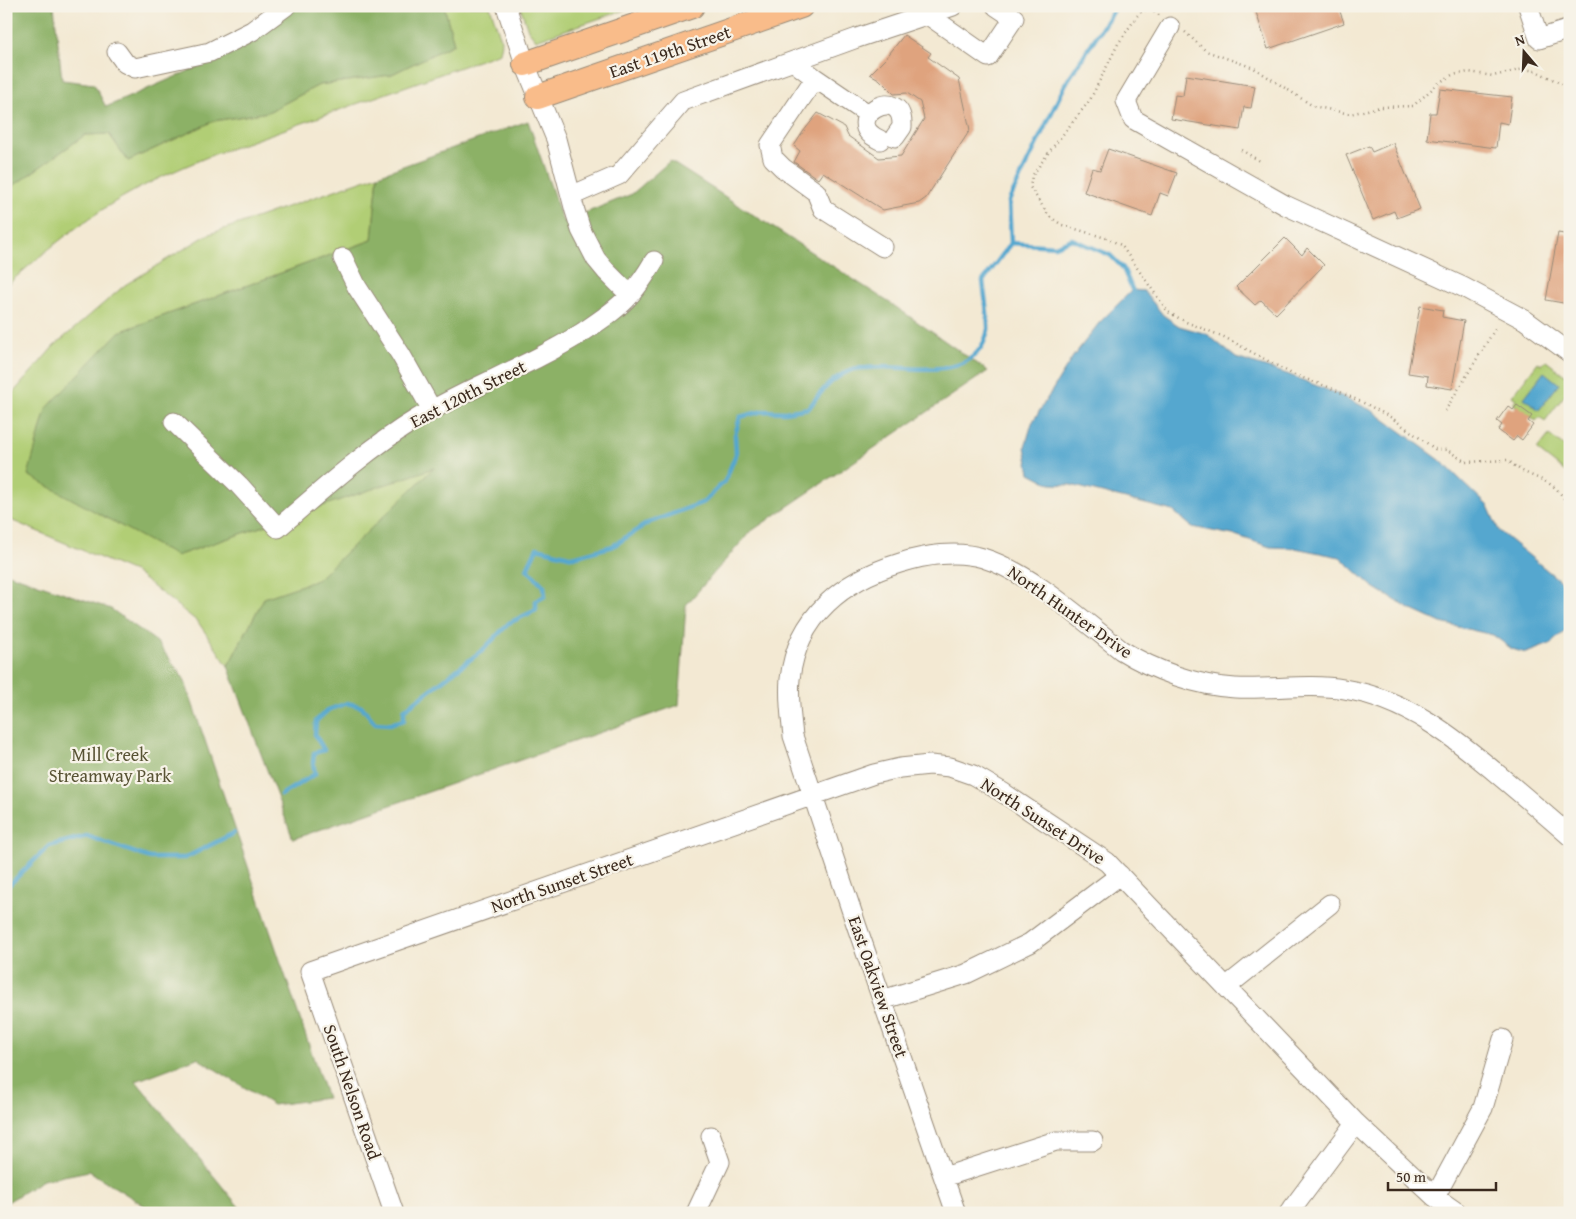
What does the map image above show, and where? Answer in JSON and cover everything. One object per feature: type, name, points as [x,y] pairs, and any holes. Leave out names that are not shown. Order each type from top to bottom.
[{"type":"main road","name":"East 119th Street","points":[[525,64],[692,6]]},
{"type":"main road","name":"East 119th Street","points":[[538,97],[802,6]]},
{"type":"street","points":[[117,52],[125,63],[135,68],[210,52],[252,31],[286,6]]},
{"type":"street","points":[[506,6],[525,64],[556,139],[582,230],[596,259],[606,272],[630,295]]},
{"type":"street","points":[[571,196],[619,175],[683,101],[857,38],[954,6]]},
{"type":"street","points":[[928,15],[988,57],[1014,18],[996,6]]},
{"type":"street","points":[[1528,6],[1539,40],[1570,29]]},
{"type":"street","points":[[1170,27],[1126,102],[1133,119],[1285,205],[1463,287],[1516,315],[1570,352]]},
{"type":"street","points":[[794,62],[868,114]]},
{"type":"street","points":[[815,78],[770,145],[773,158],[783,168],[816,192],[823,209],[883,247]]},
{"type":"street","points":[[880,105],[892,106],[897,110],[902,121],[902,127],[887,139],[874,137],[867,128],[868,114],[874,107],[880,105]]},
{"type":"street","points":[[343,258],[357,287],[401,355],[432,410]]},
{"type":"street","name":"East 120th Street","points":[[174,422],[239,485],[278,528],[355,461],[397,432],[432,410],[555,349],[607,316],[630,295],[654,261]]},
{"type":"street","name":"North Hunter Drive","points":[[813,795],[793,736],[790,707],[790,679],[795,657],[808,626],[824,606],[842,590],[879,569],[919,557],[958,554],[980,557],[1014,571],[1037,586],[1121,650],[1135,659],[1180,678],[1235,688],[1296,686],[1346,689],[1378,697],[1407,708],[1427,719],[1465,746],[1570,836]]},
{"type":"street","name":"North Sunset Drive","points":[[813,795],[874,774],[900,768],[930,765],[950,767],[973,775],[1002,792],[1107,862],[1356,1123],[1435,1197],[1458,1213]]},
{"type":"street","name":"North Sunset Street","points":[[310,970],[813,795]]},
{"type":"street","name":"East Oakview Street","points":[[813,795],[956,1213]]},
{"type":"street","points":[[882,1000],[966,974],[1030,943],[1120,875]]},
{"type":"street","points":[[1226,987],[1330,904]]},
{"type":"street","name":"South Nelson Road","points":[[310,970],[394,1213]]},
{"type":"street","points":[[1435,1197],[1483,1108],[1503,1039]]},
{"type":"street","points":[[1289,1213],[1356,1123]]},
{"type":"street","points":[[696,1213],[720,1162],[711,1136]]},
{"type":"street","points":[[944,1177],[1056,1141],[1093,1141]]},
{"type":"path","points":[[1241,150],[1260,161]]},
{"type":"path","points":[[1445,411],[1495,329]]},
{"type":"green space","points":[[6,6],[54,6],[62,80],[94,84],[106,107],[232,52],[295,6],[444,6],[454,44],[390,75],[319,85],[268,112],[214,121],[128,161],[109,134],[85,135],[6,191]]},
{"type":"green space","points":[[444,6],[490,6],[502,43],[500,53],[215,154],[168,174],[137,189],[93,216],[70,232],[6,286],[6,191],[85,135],[109,134],[128,161],[214,121],[268,112],[319,85],[390,75],[454,44]]},
{"type":"green space","points":[[520,6],[636,6],[536,40],[528,30]]},
{"type":"green space","points":[[528,121],[563,222],[632,194],[670,161],[893,305],[988,371],[750,532],[686,605],[679,705],[293,839],[228,666],[264,598],[317,580],[434,468],[176,556],[28,475],[46,409],[119,332],[372,240],[378,175]]},
{"type":"green space","points":[[378,175],[372,240],[119,332],[176,556],[435,467],[317,581],[264,598],[228,666],[198,622],[136,573],[6,518],[6,401],[54,346],[125,285],[207,235]]},
{"type":"green space","points":[[1546,361],[1570,379],[1567,383],[1570,388],[1545,421],[1540,417],[1536,421],[1513,404],[1516,399],[1512,396],[1538,362],[1542,365]]},
{"type":"green space","points":[[1549,435],[1570,451],[1569,475],[1537,450]]},
{"type":"green space","name":"Mill Creek Streamway Park","points":[[6,573],[111,609],[157,642],[184,679],[327,1098],[273,1105],[197,1058],[136,1081],[244,1213],[149,1213],[145,1206],[89,1171],[43,1180],[6,1203]]},
{"type":"water","points":[[1132,290],[1144,291],[1163,315],[1179,326],[1207,334],[1236,358],[1287,374],[1335,393],[1373,411],[1440,460],[1488,506],[1499,531],[1570,589],[1570,622],[1566,630],[1550,644],[1526,653],[1512,649],[1493,635],[1441,623],[1408,608],[1372,586],[1340,557],[1295,548],[1270,547],[1238,536],[1192,527],[1173,511],[1071,485],[1051,484],[1030,473],[1025,447],[1032,423],[1072,358],[1099,323]]},
{"type":"water","points":[[1544,372],[1559,384],[1539,410],[1524,398]]},
{"type":"building","points":[[1254,6],[1338,6],[1344,23],[1268,49]]},
{"type":"building","points":[[904,35],[931,53],[928,57],[959,79],[970,130],[926,198],[919,203],[883,210],[823,172],[818,179],[794,162],[800,151],[794,146],[818,113],[844,127],[848,136],[879,158],[901,156],[924,119],[920,102],[907,93],[894,94],[879,79],[870,74],[886,58]]},
{"type":"building","points":[[1186,75],[1255,86],[1251,108],[1244,107],[1240,130],[1171,119],[1175,95],[1183,96]]},
{"type":"building","points":[[1440,89],[1512,97],[1508,124],[1499,122],[1496,148],[1427,139],[1430,113],[1436,113]]},
{"type":"building","points":[[1393,143],[1420,209],[1397,218],[1394,211],[1373,220],[1346,155],[1369,146],[1372,152]]},
{"type":"building","points":[[1108,149],[1177,173],[1168,196],[1160,193],[1152,216],[1084,192],[1092,168],[1100,170]]},
{"type":"building","points":[[1558,233],[1570,235],[1570,313],[1567,312],[1569,304],[1546,300]]},
{"type":"building","points":[[1285,238],[1302,255],[1307,248],[1324,265],[1276,314],[1261,300],[1255,305],[1236,287]]},
{"type":"building","points":[[1420,306],[1443,310],[1442,317],[1464,321],[1452,389],[1427,385],[1428,376],[1408,373]]},
{"type":"building","points":[[1517,405],[1532,416],[1528,421],[1533,425],[1522,440],[1517,436],[1513,441],[1498,430],[1502,425],[1497,421],[1508,406],[1513,410]]},
{"type":"waterway","points":[[281,795],[315,774],[314,753],[324,750],[315,735],[316,721],[328,710],[347,703],[362,707],[375,723],[390,724],[404,720],[404,710],[484,649],[509,623],[536,610],[536,601],[545,596],[544,586],[527,569],[537,548],[573,557],[613,546],[648,523],[704,502],[725,481],[736,454],[735,435],[740,417],[763,411],[785,412],[809,408],[833,381],[854,369],[882,367],[938,368],[954,366],[969,360],[981,348],[988,330],[983,281],[1011,243],[1009,201],[1066,83],[1116,6]]},
{"type":"waterway","points":[[1011,243],[1055,246],[1072,239],[1110,255],[1123,268],[1134,294]]},
{"type":"waterway","points":[[6,888],[49,846],[87,836],[150,858],[185,858],[234,833]]}]
